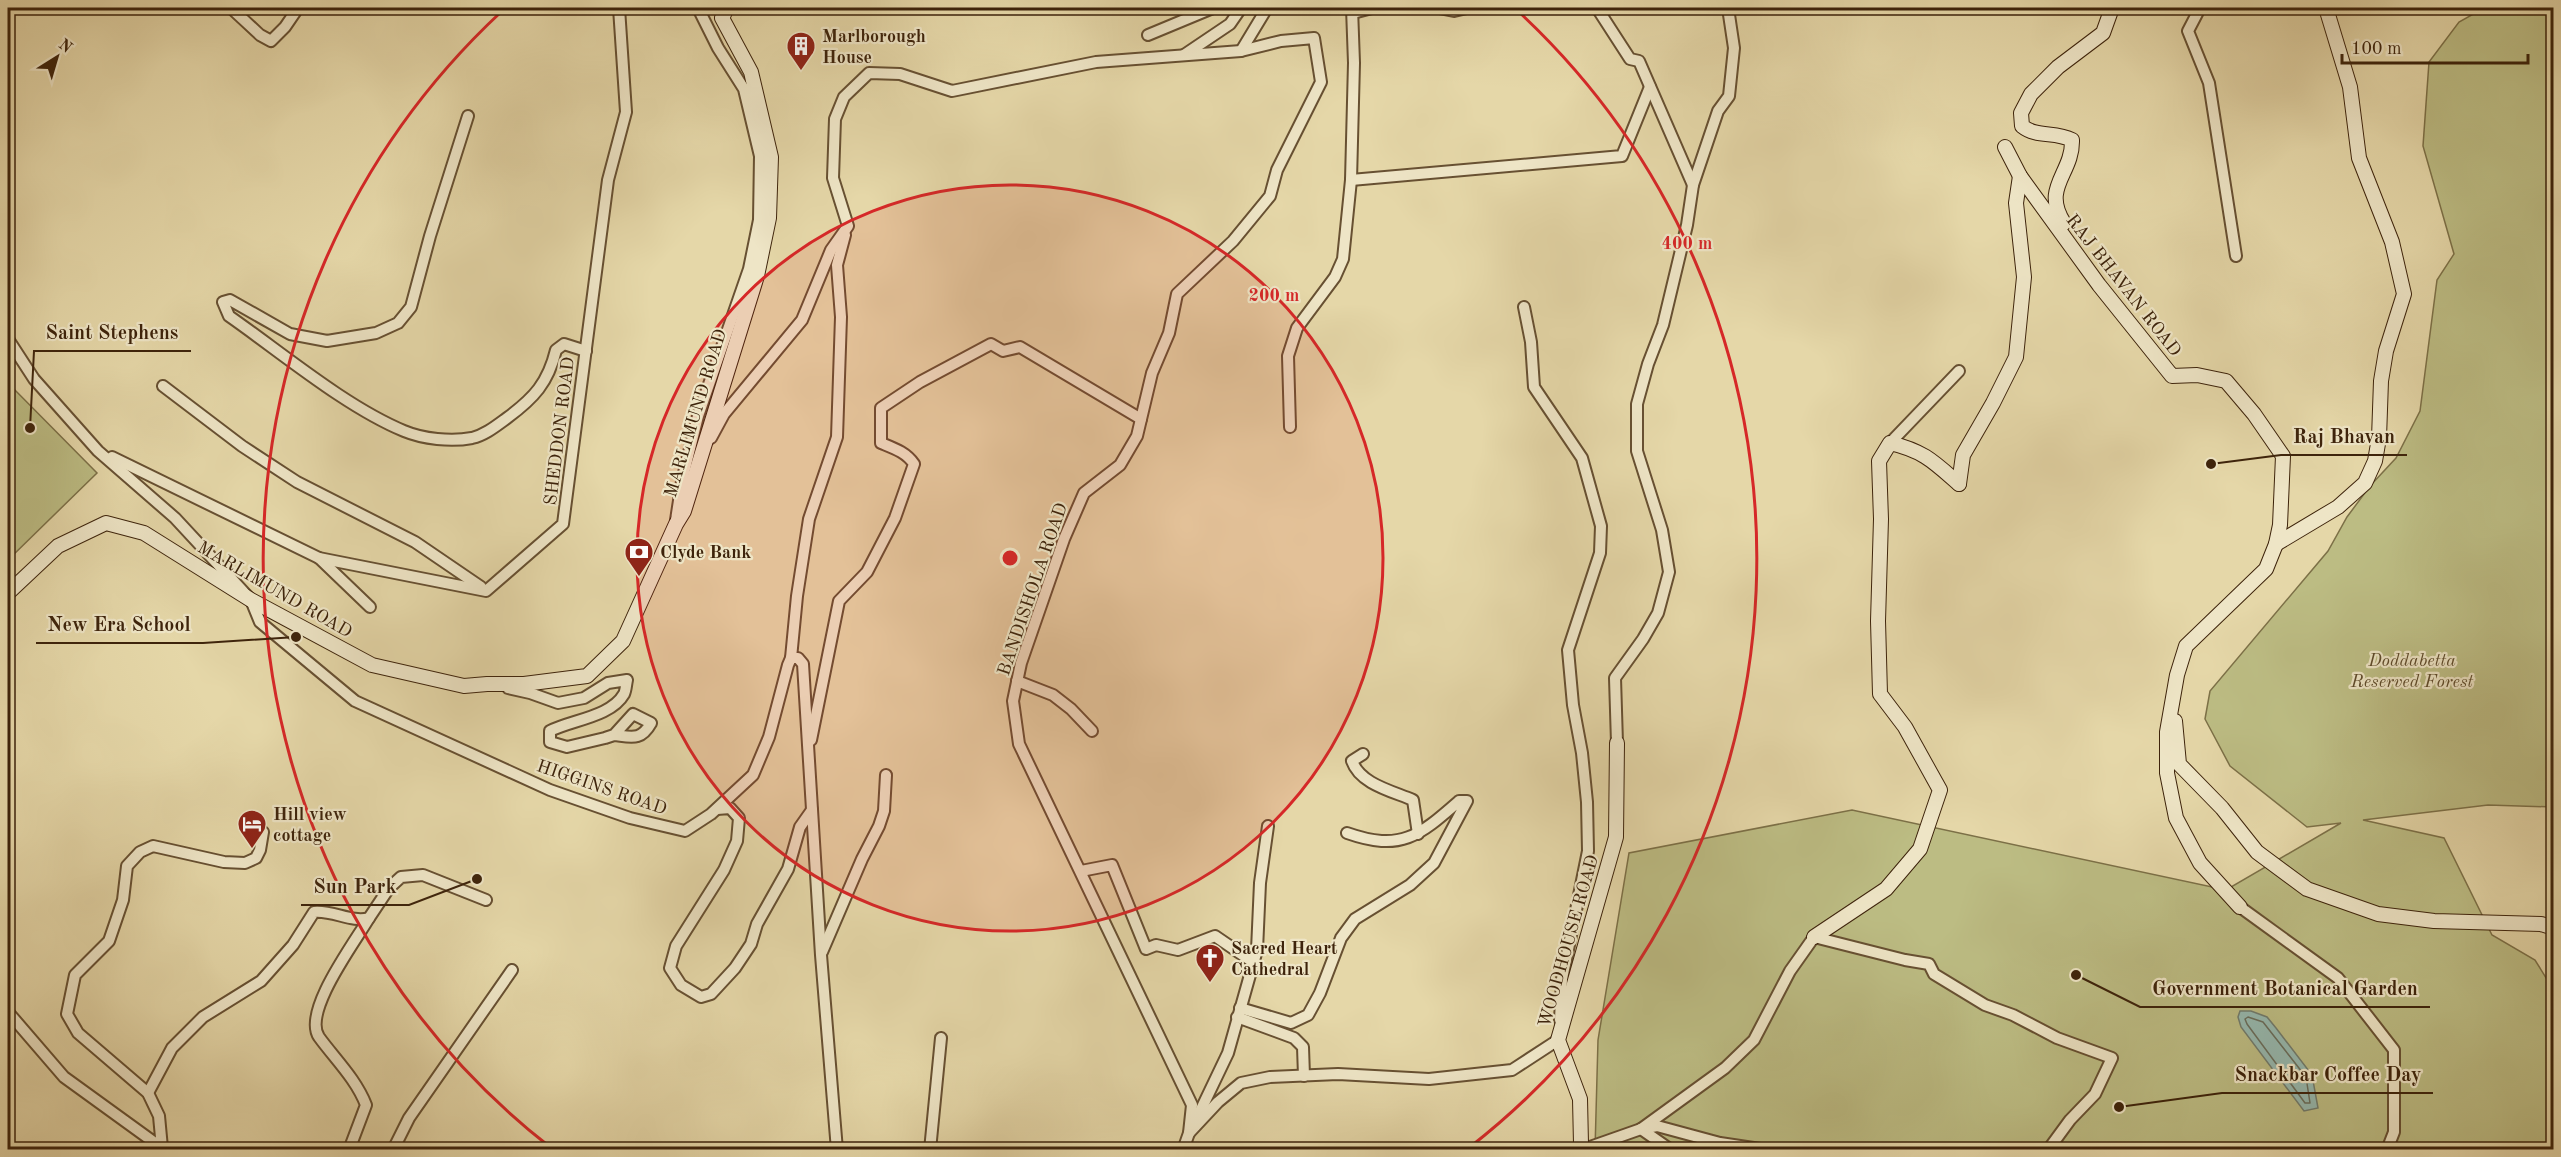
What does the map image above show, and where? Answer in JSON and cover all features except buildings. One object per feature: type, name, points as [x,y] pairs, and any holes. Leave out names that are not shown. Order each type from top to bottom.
[{"type":"street","points":[[231,8],[260,35],[271,41],[285,27],[298,8]]},
{"type":"street","name":"SHEDDON ROAD","points":[[486,591],[563,524],[608,180],[626,112],[619,8]]},
{"type":"street","points":[[675,524],[682,481],[698,416],[749,269],[759,220],[760,156],[744,88],[718,48],[698,8]]},
{"type":"street","name":"MARLIMUND ROAD","points":[[8,593],[58,546],[106,523],[144,533],[250,600],[372,665],[464,686],[524,684],[587,676],[623,641],[675,524],[684,511],[698,459],[757,276],[769,218],[771,157],[751,72],[723,18],[726,8]]},
{"type":"street","points":[[1148,35],[1213,8]]},
{"type":"street","points":[[1184,55],[1230,24],[1239,11],[1236,8]]},
{"type":"street","points":[[1241,51],[1267,8]]},
{"type":"street","points":[[1290,427],[1288,356],[1297,328],[1335,277],[1343,259],[1351,180],[1352,10],[1372,8]]},
{"type":"street","points":[[1439,8],[1454,11],[1467,8]]},
{"type":"street","points":[[1598,8],[1630,59],[1639,61],[1693,185]]},
{"type":"street","points":[[1617,743],[1615,678],[1659,613],[1669,572],[1662,530],[1637,451],[1637,404],[1648,364],[1663,325],[1687,225],[1693,185],[1718,111],[1728,96],[1734,48],[1728,8]]},
{"type":"street","points":[[2099,285],[2093,264],[2055,209],[2057,187],[2072,149],[2072,140],[2064,136],[2032,133],[2022,126],[2021,113],[2031,94],[2058,67],[2103,33],[2112,8]]},
{"type":"street","points":[[2200,8],[2188,31],[2209,83],[2236,256]]},
{"type":"street","points":[[2276,544],[2337,507],[2365,483],[2375,460],[2379,438],[2381,381],[2386,351],[2404,294],[2392,242],[2360,158],[2349,87],[2326,8]]},
{"type":"street","name":"BANDISHOLA ROAD","points":[[848,226],[833,178],[835,119],[844,97],[869,73],[900,74],[952,91],[1096,62],[1241,51],[1281,41],[1314,38],[1321,82],[1277,170],[1270,196],[1233,241],[1177,294],[1170,333],[1152,373],[1137,436],[1120,465],[1084,493],[1064,539],[1021,663],[1013,701],[1019,744],[1192,1105],[1189,1133],[1183,1149]]},
{"type":"street","points":[[1351,180],[1622,156],[1650,87]]},
{"type":"street","points":[[468,116],[430,236],[411,307],[398,322],[376,333],[327,341],[290,334],[230,300],[223,302],[229,316],[366,411],[405,431],[425,437],[471,438],[488,432],[540,389],[551,372],[556,350],[564,344],[586,351]]},
{"type":"street","name":"RAJ BHAVAN ROAD","points":[[2005,147],[2020,176],[2099,285],[2172,376],[2197,375],[2226,381],[2254,414],[2283,456],[2280,525],[2276,544],[2266,569],[2186,646],[2173,698],[2168,732],[2167,773],[2176,818],[2200,863],[2240,907]]},
{"type":"street","points":[[1890,443],[1913,449],[1935,463],[1959,484],[1963,455],[1993,404],[2016,357],[2024,277],[2016,203],[2020,176]]},
{"type":"street","points":[[698,459],[724,414],[802,320],[831,250],[848,226]]},
{"type":"street","name":"HIGGINS ROAD","points":[[250,600],[260,622],[355,701],[539,786],[630,818],[685,831],[717,809],[753,775],[769,737],[791,658],[797,596],[809,519],[837,437],[841,317],[837,265],[848,226]]},
{"type":"street","points":[[1189,1133],[1218,1102],[1241,1083],[1270,1077],[1338,1074],[1429,1079],[1512,1070],[1558,1040],[1562,979],[1588,851],[1587,802],[1570,683],[1568,650],[1600,553],[1601,526],[1582,458],[1534,387],[1531,342],[1524,307]]},
{"type":"street","points":[[8,339],[34,379],[98,451],[175,518],[250,600]]},
{"type":"street","points":[[808,752],[839,601],[867,572],[895,518],[914,464],[902,452],[881,442],[881,408],[920,382],[991,344],[1003,351],[1020,347],[1141,419]]},
{"type":"street","points":[[1641,1129],[1725,1068],[1754,1040],[1790,971],[1814,937],[1886,889],[1920,849],[1940,790],[1905,727],[1880,694],[1879,461],[1890,443],[1959,371]]},
{"type":"street","points":[[163,386],[242,446],[297,482],[415,542],[486,591]]},
{"type":"street","points":[[98,451],[319,558],[486,591]]},
{"type":"street","points":[[319,558],[370,607]]},
{"type":"street","points":[[791,658],[798,658],[803,664],[820,955],[837,1149]]},
{"type":"street","points":[[487,684],[530,693],[558,703],[585,698],[608,683],[627,680],[624,694],[612,704],[590,719],[560,726],[550,731],[550,742],[567,747],[614,735]]},
{"type":"street","points":[[1017,681],[1053,695],[1071,709],[1092,731]]},
{"type":"street","points":[[2173,698],[2179,764],[2222,808],[2257,852],[2307,889],[2378,914],[2434,921],[2541,924],[2553,928]]},
{"type":"street","name":"WOODHOUSE ROAD","points":[[1582,1148],[1580,1099],[1558,1040],[1616,837],[1617,743]]},
{"type":"street","points":[[1363,754],[1352,761],[1355,772],[1371,782],[1413,800],[1418,834]]},
{"type":"street","points":[[820,955],[879,826],[884,811],[886,776]]},
{"type":"street","points":[[1238,1012],[1291,1023],[1308,1015],[1320,993],[1341,938],[1355,919],[1410,885],[1434,863],[1467,801],[1460,801],[1412,838],[1380,842],[1347,833]]},
{"type":"street","points":[[717,809],[730,808],[739,818],[737,842],[724,870],[676,946],[670,968],[681,985],[701,998],[711,994],[735,968],[751,944],[757,924],[788,869],[800,827],[812,810]]},
{"type":"street","points":[[1189,1133],[1228,1053],[1257,950],[1260,883],[1268,826]]},
{"type":"street","points":[[163,1149],[159,1116],[148,1093],[78,1033],[67,1014],[75,975],[109,941],[123,900],[127,867],[140,852],[153,846],[224,862],[245,863],[256,858],[263,832]]},
{"type":"street","points":[[1081,871],[1112,866],[1146,948],[1156,945],[1178,951],[1215,936],[1253,962]]},
{"type":"street","points":[[350,1149],[366,1105],[362,1093],[317,1034],[314,1018],[323,994],[369,918],[389,888],[401,876],[423,875],[486,900]]},
{"type":"street","points":[[2240,907],[2338,978],[2394,1050],[2394,1132],[2387,1149]]},
{"type":"street","points":[[148,1093],[172,1048],[203,1017],[261,981],[293,945],[314,912],[326,910],[362,920],[369,918]]},
{"type":"street","points":[[1814,937],[1929,964],[1934,974],[1984,1005],[2013,1015],[2057,1038],[2112,1058],[2095,1094],[2070,1120],[2048,1149]]},
{"type":"street","points":[[393,1149],[409,1118],[512,970]]},
{"type":"street","points":[[8,1012],[64,1077],[163,1149]]},
{"type":"street","points":[[1238,1012],[1294,1038],[1303,1047],[1304,1076]]},
{"type":"street","points":[[930,1149],[941,1038]]},
{"type":"street","points":[[1582,1148],[1657,1126],[1720,1143],[1767,1149]]},
{"type":"street","points":[[1641,1129],[1671,1149]]},
{"type":"green space","name":"Doddabetta Reserved Forest","points":[[2484,8],[2553,8],[2553,807],[2488,805],[2363,820],[2444,838],[2492,935],[2535,960],[2553,989],[2553,1149],[1595,1150],[1598,1040],[1629,853],[1852,810],[2226,890],[2341,823],[2307,827],[2230,766],[2205,719],[2210,691],[2328,551],[2347,517],[2370,486],[2396,458],[2420,411],[2437,280],[2454,254],[2423,146],[2429,62],[2459,22]]},
{"type":"green space","points":[[8,383],[97,473],[8,560]]},
{"type":"water","points":[[2240,1011],[2251,1011],[2267,1017],[2276,1028],[2312,1075],[2318,1108],[2304,1111],[2241,1027],[2238,1017]]},
{"type":"place","name":"Marlborough House","points":[[801,72]]},
{"type":"place","name":"Saint Stephens","points":[[30,428]]},
{"type":"place","name":"Raj Bhavan","points":[[2211,464]]},
{"type":"place","name":"Clyde Bank","points":[[639,578]]},
{"type":"place","name":"New Era School","points":[[296,637]]},
{"type":"place","name":"Hill view cottage","points":[[252,850]]},
{"type":"place","name":"Sun Park","points":[[477,879]]},
{"type":"place","name":"Government Botanical Garden","points":[[2076,975]]},
{"type":"place","name":"Sacred Heart Cathedral","points":[[1210,984]]},
{"type":"place","name":"Snackbar Coffee Day","points":[[2119,1107]]}]
